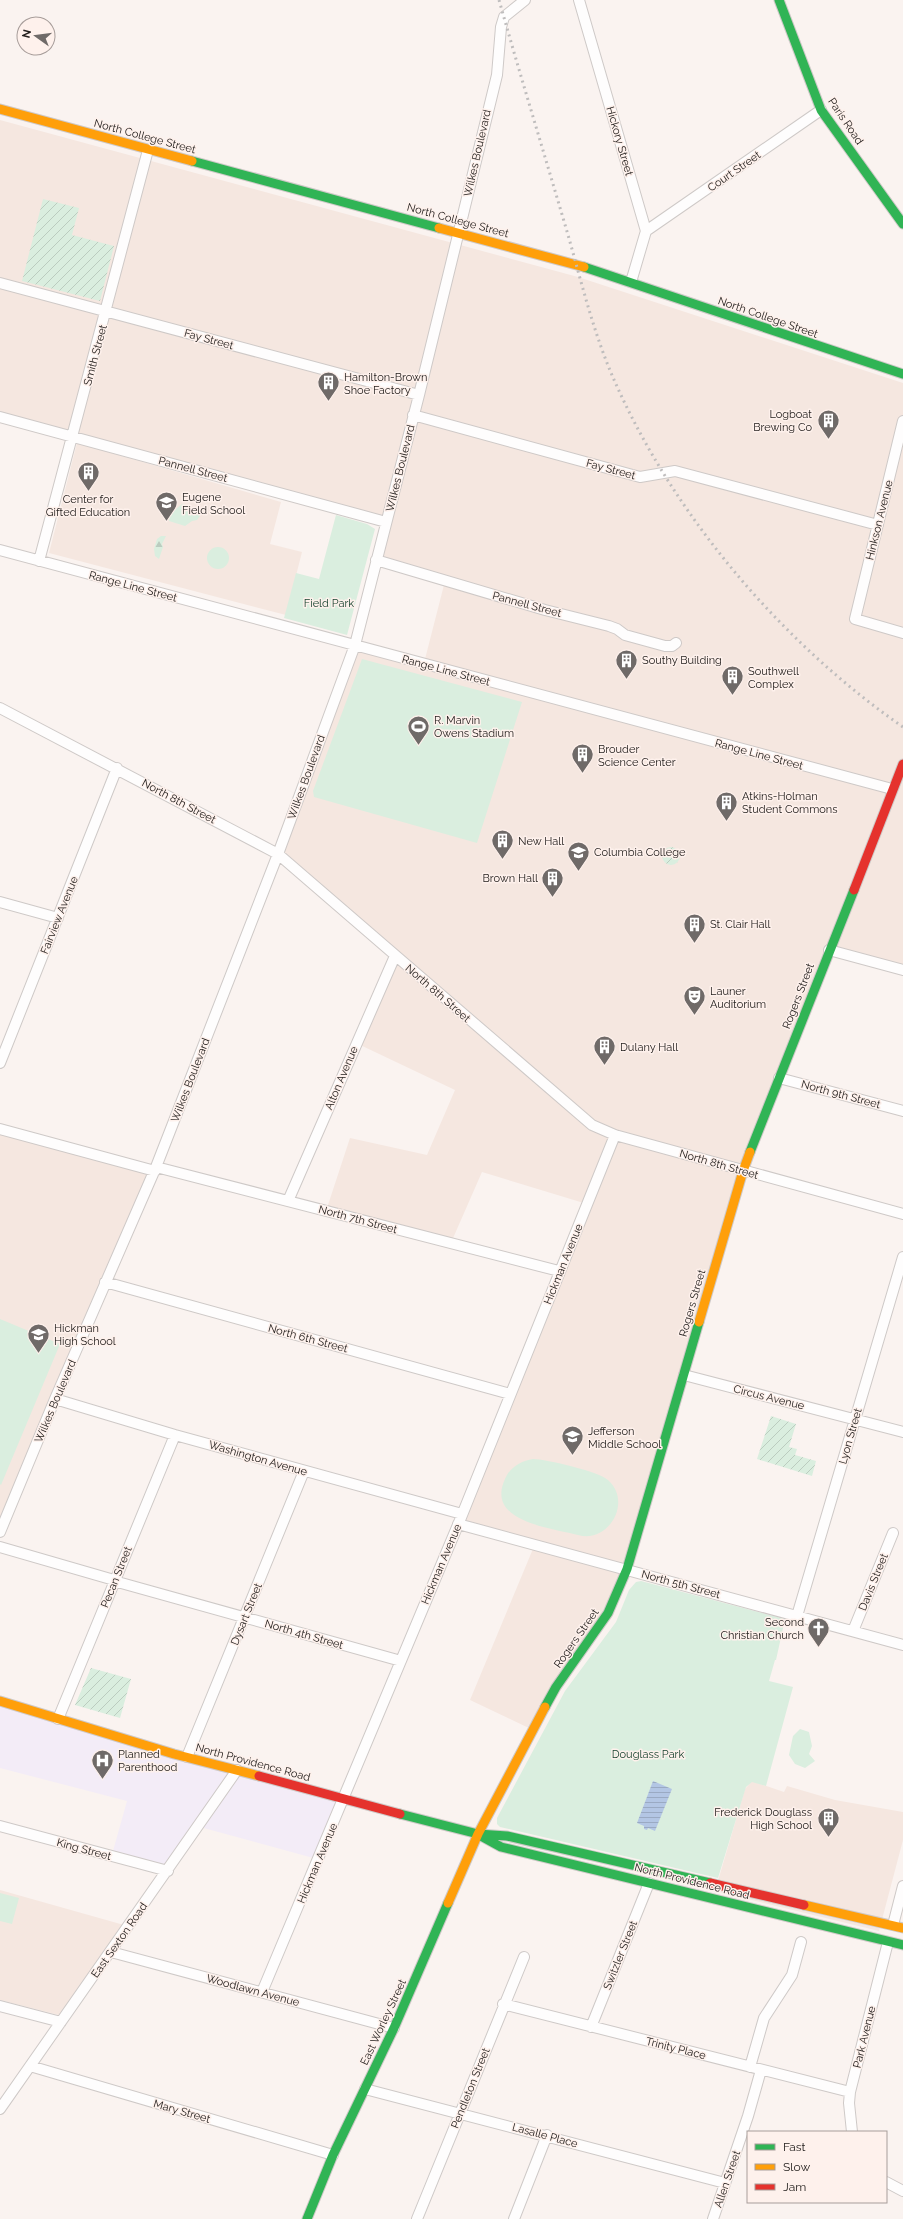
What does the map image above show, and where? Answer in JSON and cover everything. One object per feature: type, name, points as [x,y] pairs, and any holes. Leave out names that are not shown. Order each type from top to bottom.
[{"type":"main road","name":"Paris Road","points":[[779,0],[821,110],[903,224]]},
{"type":"main road","name":"North College Street","points":[[0,109],[576,265],[631,282],[903,374]]},
{"type":"main road","name":"Rogers Street","points":[[478,1834],[556,1687],[608,1613],[627,1569],[743,1171],[903,764]]},
{"type":"main road","name":"North Providence Road","points":[[0,1701],[58,1720],[187,1757],[478,1834],[508,1836],[903,1928]]},
{"type":"main road","name":"North Providence Road","points":[[478,1834],[501,1847],[903,1945]]},
{"type":"main road","name":"East Worley Street","points":[[307,2219],[333,2155],[394,2028],[478,1834]]},
{"type":"main road","points":[[842,1931],[876,1933],[888,1931],[893,1925]]},
{"type":"main road","points":[[888,1942],[903,1936]]},
{"type":"street","name":"Wilkes Boulevard","points":[[0,1532],[105,1282],[156,1169],[278,854],[355,645],[419,395],[497,75],[501,27],[504,18],[526,0]]},
{"type":"street","name":"Hickory Street","points":[[579,0],[646,231]]},
{"type":"street","name":"Court Street","points":[[646,231],[821,110]]},
{"type":"street","name":"Smith Street","points":[[39,560],[107,311],[148,150]]},
{"type":"street","points":[[631,282],[646,231]]},
{"type":"street","name":"Fay Street","points":[[0,283],[419,395]]},
{"type":"street","name":"Fay Street","points":[[413,415],[640,477],[675,471],[878,525]]},
{"type":"street","name":"Pannell Street","points":[[0,417],[386,522]]},
{"type":"street","name":"Hinkson Avenue","points":[[903,421],[855,619],[903,633]]},
{"type":"street","name":"Range Line Street","points":[[0,550],[892,789]]},
{"type":"street","name":"Pannell Street","points":[[376,560],[544,610],[609,626],[617,629],[624,635],[665,646],[672,646],[676,643]]},
{"type":"street","name":"North 8th Street","points":[[0,708],[117,768],[278,854],[592,1125],[615,1135],[903,1214]]},
{"type":"street","name":"Fairview Avenue","points":[[0,1063],[117,768]]},
{"type":"street","points":[[0,902],[58,918]]},
{"type":"street","points":[[829,950],[903,970]]},
{"type":"street","name":"Alton Avenue","points":[[288,1201],[395,956]]},
{"type":"street","name":"North 9th Street","points":[[779,1078],[903,1111]]},
{"type":"street","name":"North 7th Street","points":[[0,1130],[288,1201],[560,1271]]},
{"type":"street","name":"Hickman Avenue","points":[[262,1992],[460,1519],[615,1135]]},
{"type":"street","name":"Lyon Street","points":[[797,1616],[903,1257]]},
{"type":"street","name":"North 6th Street","points":[[105,1282],[510,1394]]},
{"type":"street","name":"Circus Avenue","points":[[684,1375],[903,1432]]},
{"type":"street","name":"Washington Avenue","points":[[55,1399],[460,1519]]},
{"type":"street","name":"Pecan Street","points":[[58,1720],[114,1580],[175,1435]]},
{"type":"street","name":"Dysart Street","points":[[187,1757],[304,1472]]},
{"type":"street","name":"North 5th Street","points":[[460,1519],[627,1569],[903,1645]]},
{"type":"street","name":"Davis Street","points":[[853,1631],[893,1533]]},
{"type":"street","name":"North 4th Street","points":[[0,1547],[401,1661]]},
{"type":"street","name":"East Sexton Road","points":[[0,2109],[168,1872],[237,1770]]},
{"type":"street","name":"King Street","points":[[0,1826],[168,1872]]},
{"type":"street","name":"Switzler Street","points":[[590,2026],[649,1883]]},
{"type":"street","points":[[893,1925],[903,1886]]},
{"type":"street","name":"Allen Street","points":[[713,2219],[748,2116],[764,2018],[792,1975],[801,1942]]},
{"type":"street","name":"Park Avenue","points":[[852,2131],[849,2103],[850,2092],[888,1942]]},
{"type":"street","name":"Woodlawn Avenue","points":[[111,1952],[394,2028]]},
{"type":"street","name":"Pendleton Street","points":[[417,2219],[503,2004],[524,1957]]},
{"type":"street","name":"Trinity Place","points":[[503,2004],[850,2092]]},
{"type":"street","points":[[0,2006],[61,2022]]},
{"type":"street","name":"Mary Street","points":[[30,2066],[333,2155]]},
{"type":"street","name":"Lasalle Place","points":[[365,2089],[725,2183]]},
{"type":"street","points":[[514,2219],[547,2136]]},
{"type":"street","points":[[887,2183],[903,2191]]},
{"type":"shaded area","points":[[0,120],[578,277],[903,383],[903,970],[830,950],[743,1171],[627,1569],[533,1730],[470,1700],[535,1544],[457,1519],[587,1204],[482,1172],[450,1245],[326,1211],[350,1138],[427,1155],[455,1090],[356,1043],[395,956],[278,854],[355,645],[424,663],[445,581],[376,560],[386,522],[0,413]]},
{"type":"shaded area","name":"Eugene Field School","points":[[77,443],[281,502],[270,544],[302,552],[286,615],[49,553]]},
{"type":"shaded area","name":"Hickman High School","points":[[0,1131],[153,1172],[0,1536]]},
{"type":"shaded area","points":[[0,1700],[344,1798],[317,1859],[200,1827],[172,1867],[113,1851],[127,1801],[0,1768]]},
{"type":"shaded area","name":"Frederick Douglass High School","points":[[752,1781],[784,1792],[787,1786],[835,1800],[903,1812],[903,1840],[879,1931],[715,1891],[745,1789]]},
{"type":"shaded area","points":[[0,1890],[124,1925],[59,2015],[0,2000]]},
{"type":"green space","points":[[43,199],[79,208],[72,235],[114,246],[100,301],[22,281]]},
{"type":"green space","points":[[182,504],[192,508],[200,516],[197,520],[192,521],[185,526],[169,521],[170,514]]},
{"type":"green space","name":"Field Park","points":[[336,515],[367,524],[375,529],[347,635],[284,618],[296,573],[319,579]]},
{"type":"green space","points":[[161,536],[166,536],[162,544],[163,547],[159,559],[155,556],[154,549],[157,539]]},
{"type":"green space","points":[[218,547],[226,550],[229,558],[226,566],[218,569],[210,566],[207,558],[210,550]]},
{"type":"green space","name":"R. Marvin Owens Stadium","points":[[362,659],[522,702],[477,843],[314,797],[313,791]]},
{"type":"green space","points":[[667,847],[675,847],[680,852],[678,863],[675,865],[667,865],[662,860],[662,852]]},
{"type":"green space","points":[[0,1319],[60,1344],[1,1485],[0,1484]]},
{"type":"green space","points":[[771,1416],[796,1424],[789,1447],[797,1449],[795,1455],[816,1461],[812,1476],[757,1459]]},
{"type":"green space","points":[[533,1459],[572,1466],[595,1473],[608,1480],[615,1489],[618,1499],[614,1519],[599,1533],[589,1536],[538,1526],[512,1514],[504,1505],[501,1493],[505,1479],[516,1465]]},
{"type":"green space","name":"Douglass Park","points":[[641,1581],[785,1619],[776,1660],[769,1681],[793,1687],[766,1786],[752,1782],[746,1787],[718,1878],[500,1827],[497,1824],[497,1818],[565,1691],[616,1622],[629,1590],[636,1582]]},
{"type":"green space","points":[[91,1668],[131,1679],[120,1718],[75,1705]]},
{"type":"green space","points":[[800,1729],[809,1732],[812,1746],[809,1754],[815,1761],[805,1768],[795,1764],[789,1755],[793,1736]]},
{"type":"green space","points":[[0,1893],[19,1898],[12,1924],[0,1921]]},
{"type":"water","points":[[653,1781],[672,1789],[655,1831],[648,1828],[647,1830],[644,1829],[644,1826],[637,1823]]},
{"type":"railway","points":[[499,0],[595,328],[615,382],[640,432],[668,481],[736,574],[775,617],[815,657],[858,694],[903,727]]},
{"type":"traffic: fast","points":[[779,0],[821,110],[903,224]]},
{"type":"traffic: fast","points":[[192,161],[439,228]]},
{"type":"traffic: fast","points":[[584,267],[903,374]]},
{"type":"traffic: fast","points":[[750,1152],[854,890]]},
{"type":"traffic: fast","points":[[545,1707],[556,1687],[608,1613],[627,1569],[699,1322]]},
{"type":"traffic: fast","points":[[400,1814],[478,1834],[507,1836],[710,1883]]},
{"type":"traffic: fast","points":[[481,1836],[501,1847],[903,1945]]},
{"type":"traffic: fast","points":[[307,2219],[333,2155],[394,2028],[448,1903]]},
{"type":"traffic: slow","points":[[0,109],[192,161]]},
{"type":"traffic: slow","points":[[439,228],[584,267]]},
{"type":"traffic: slow","points":[[699,1322],[743,1171],[750,1152]]},
{"type":"traffic: slow","points":[[0,1701],[174,1754],[259,1776]]},
{"type":"traffic: slow","points":[[448,1903],[478,1834],[545,1707]]},
{"type":"traffic: slow","points":[[804,1905],[903,1928]]},
{"type":"traffic: jam","points":[[854,890],[903,764]]},
{"type":"traffic: jam","points":[[259,1776],[400,1814]]},
{"type":"traffic: jam","points":[[710,1883],[804,1905]]},
{"type":"place","name":"Hamilton-Brown Shoe Factory","points":[[328,402]]},
{"type":"place","name":"Logboat Brewing Co","points":[[828,440]]},
{"type":"place","name":"Center for Gifted Education","points":[[88,492]]},
{"type":"place","name":"Eugene Field School","points":[[166,522]]},
{"type":"place","name":"Southy Building","points":[[627,680]]},
{"type":"place","name":"Southwell Complex","points":[[733,696]]},
{"type":"place","name":"R. Marvin Owens Stadium","points":[[419,746]]},
{"type":"place","name":"Brouder Science Center","points":[[582,774]]},
{"type":"place","name":"Atkins-Holman Student Commons","points":[[727,822]]},
{"type":"place","name":"New Hall","points":[[503,860]]},
{"type":"place","name":"Columbia College","points":[[579,872]]},
{"type":"place","name":"Brown Hall","points":[[553,898]]},
{"type":"place","name":"St. Clair Hall","points":[[695,944]]},
{"type":"place","name":"Launer Auditorium","points":[[695,1016]]},
{"type":"place","name":"Dulany Hall","points":[[604,1066]]},
{"type":"place","name":"Hickman High School","points":[[38,1354]]},
{"type":"place","name":"Jefferson Middle School","points":[[572,1456]]},
{"type":"place","name":"Second Christian Church","points":[[819,1648]]},
{"type":"place","name":"Planned Parenthood","points":[[102,1780]]},
{"type":"place","name":"Frederick Douglass High School","points":[[828,1838]]}]
